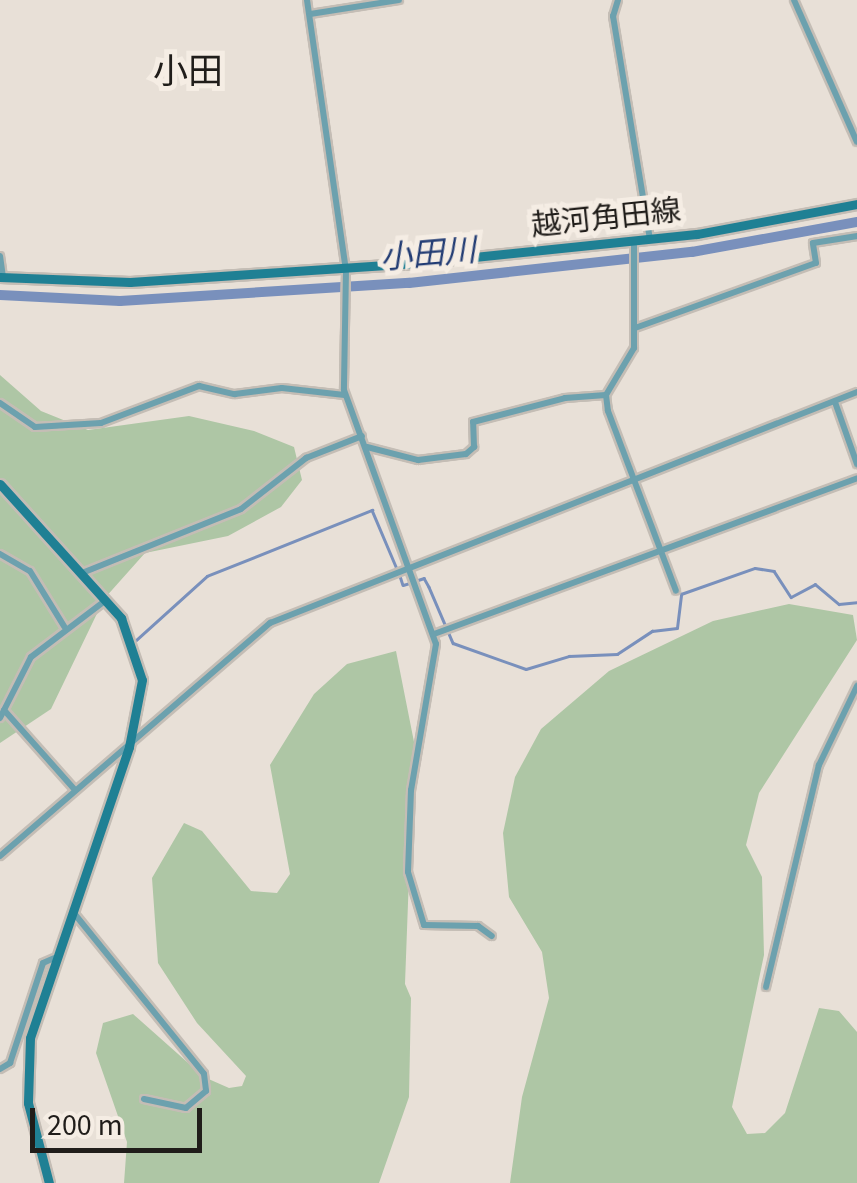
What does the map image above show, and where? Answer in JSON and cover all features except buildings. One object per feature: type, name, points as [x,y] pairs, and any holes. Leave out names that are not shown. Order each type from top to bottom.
[{"type":"main road","name":"越河角田線","points":[[1,277],[130,282],[345,268],[650,239],[857,204]]},
{"type":"main road","points":[[0,484],[106,600],[130,634],[142,680],[129,746],[36,1007],[28,1066],[31,1121],[49,1183]]},
{"type":"street","points":[[308,0],[345,268],[346,395],[412,566],[437,651],[411,790],[408,872],[424,925],[478,926],[492,936]]},
{"type":"street","points":[[310,14],[399,0]]},
{"type":"street","points":[[618,0],[613,16],[650,239]]},
{"type":"street","points":[[794,0],[857,142]]},
{"type":"street","points":[[635,328],[816,264],[814,243],[857,236]]},
{"type":"street","points":[[606,395],[627,366],[635,328],[634,241]]},
{"type":"street","points":[[0,256],[1,277]]},
{"type":"street","points":[[0,403],[34,427],[101,423],[200,386],[234,394],[282,388],[346,395]]},
{"type":"street","points":[[0,856],[270,623],[857,392]]},
{"type":"street","points":[[366,447],[418,460],[466,454],[474,448],[472,422],[564,398],[606,395]]},
{"type":"street","points":[[606,395],[676,591]]},
{"type":"street","points":[[835,402],[857,464]]},
{"type":"street","points":[[82,573],[241,508],[306,458],[362,436]]},
{"type":"street","points":[[434,634],[857,478]]},
{"type":"street","points":[[0,554],[30,570],[64,626]]},
{"type":"street","points":[[0,718],[18,672],[64,626],[106,600]]},
{"type":"street","points":[[766,987],[819,764],[857,686]]},
{"type":"street","points":[[3,708],[75,790]]},
{"type":"street","points":[[73,912],[204,1074],[206,1091],[186,1108],[144,1099]]},
{"type":"street","points":[[0,1069],[10,1063],[43,964],[54,958]]},
{"type":"green space","points":[[0,375],[41,411],[88,430],[189,416],[254,431],[294,447],[302,480],[281,507],[228,536],[145,553],[104,599],[51,709],[0,743]]},
{"type":"green space","points":[[789,604],[853,615],[857,640],[759,793],[746,845],[762,877],[764,955],[732,1107],[747,1134],[765,1133],[785,1113],[819,1008],[839,1011],[857,1032],[857,1183],[510,1183],[522,1097],[549,998],[542,952],[509,897],[503,833],[515,777],[541,729],[609,671],[713,621]]},
{"type":"green space","points":[[396,651],[414,742],[405,984],[411,998],[409,1097],[379,1183],[124,1183],[127,1142],[96,1053],[103,1023],[133,1014],[204,1077],[229,1088],[242,1086],[246,1076],[197,1023],[158,963],[152,878],[184,823],[202,831],[251,891],[277,893],[290,874],[270,765],[314,694],[347,664]]},
{"type":"waterway","name":"小田川","points":[[0,295],[120,301],[409,283],[692,252],[857,222]]},
{"type":"waterway","points":[[134,642],[207,576],[372,510],[397,569]]},
{"type":"waterway","points":[[418,580],[424,578],[453,643],[526,669],[569,656],[617,654],[652,631],[677,628],[681,594],[755,568],[774,571],[791,597],[815,584],[839,604],[857,602]]},
{"type":"waterway","points":[[400,576],[403,585],[410,583]]},
{"type":"district","name":"小田","points":[[188,72]]}]
